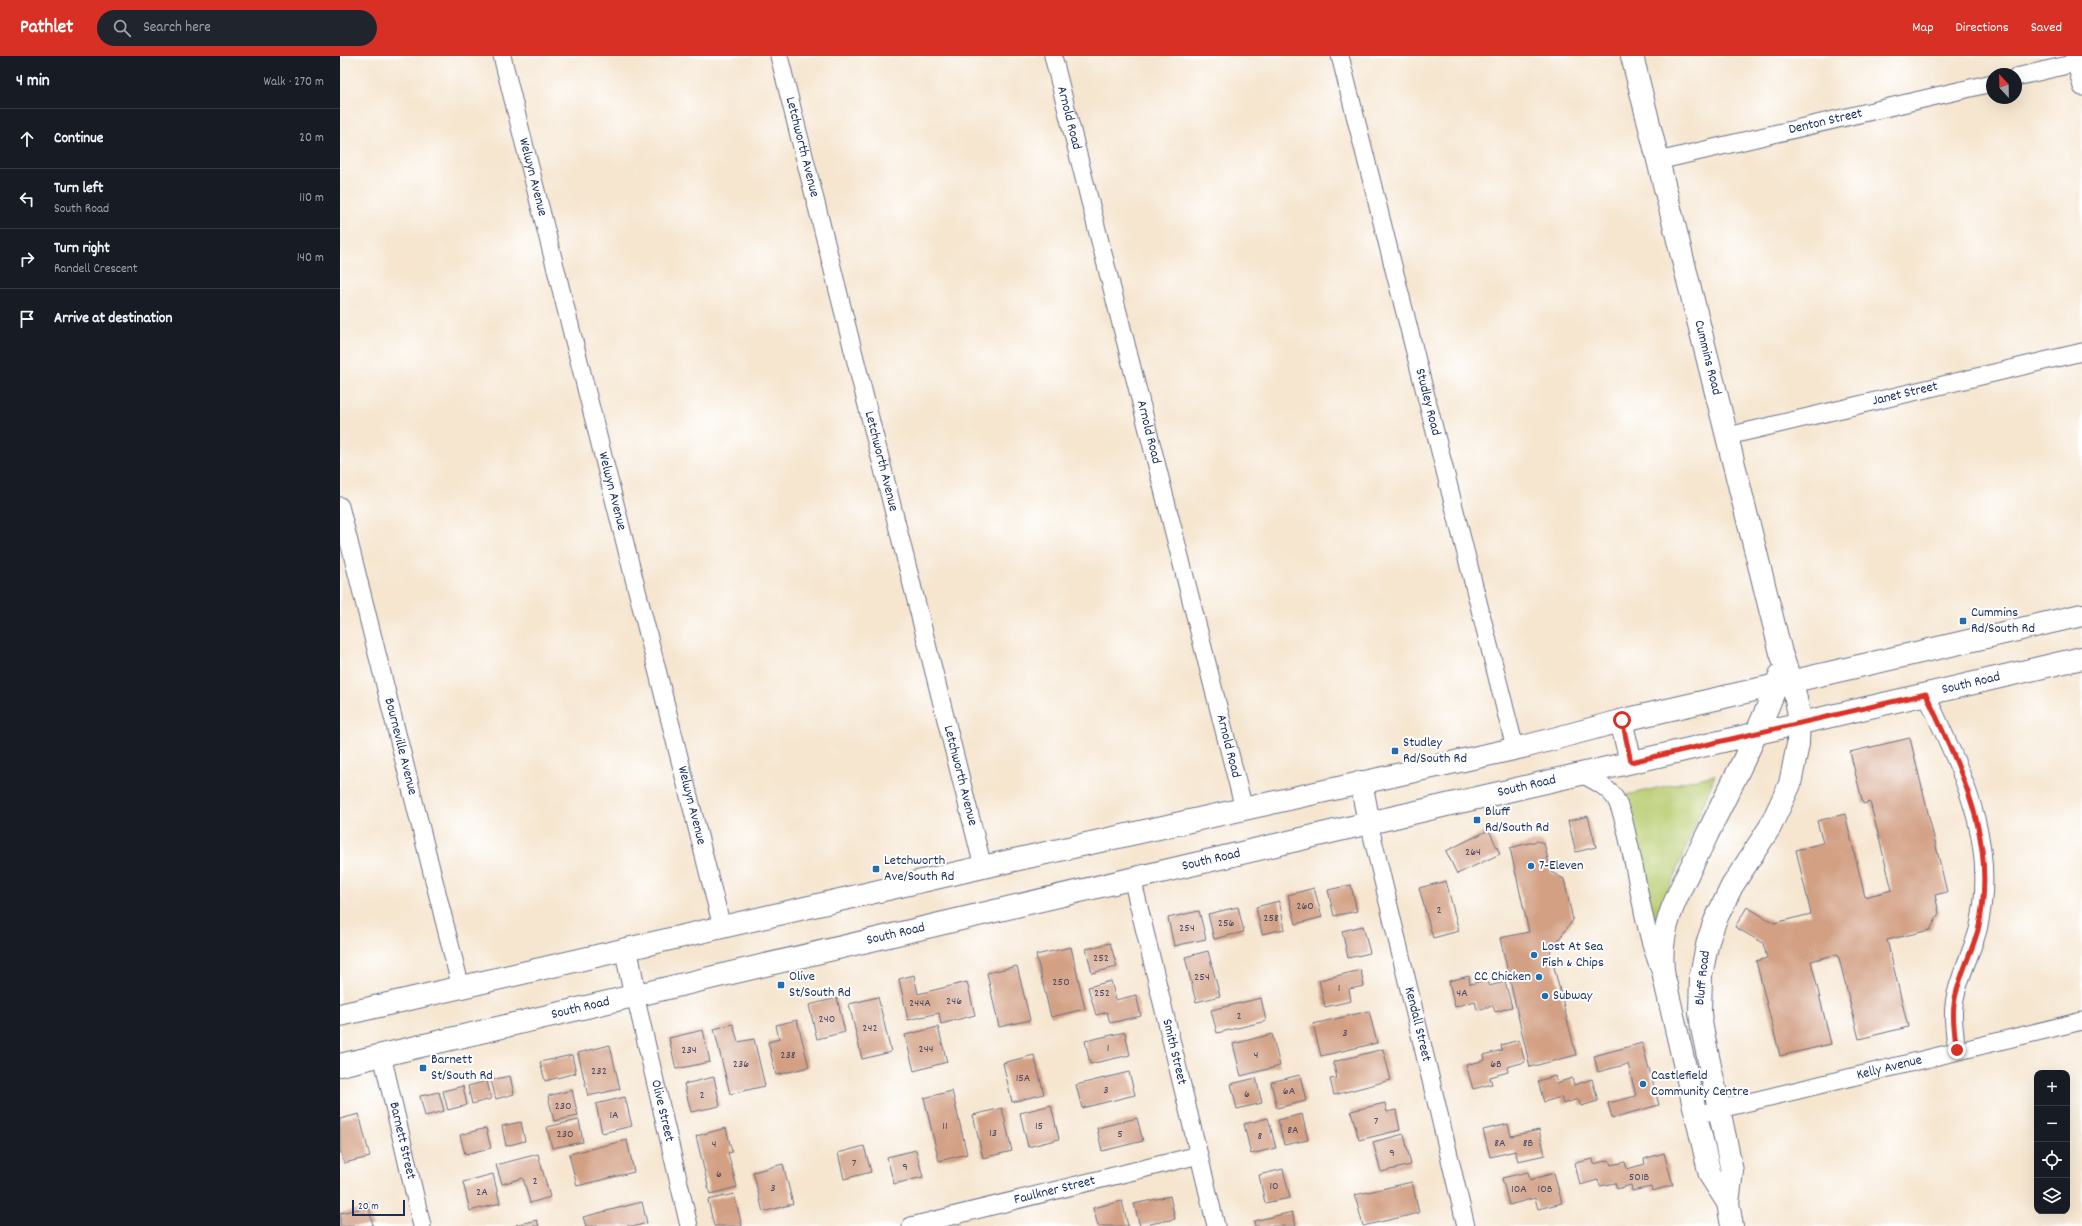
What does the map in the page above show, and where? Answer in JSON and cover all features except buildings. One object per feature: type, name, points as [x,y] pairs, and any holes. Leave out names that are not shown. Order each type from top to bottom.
[{"type":"main road","name":"Cummins Road","points":[[1632,56],[1728,436],[1782,660],[1784,683]]},
{"type":"main road","points":[[340,1015],[983,867],[1515,748],[1622,720],[2082,615]]},
{"type":"main road","name":"South Road","points":[[340,1065],[1580,773],[2082,658]]},
{"type":"main road","name":"Bluff Road","points":[[1728,1203],[1710,1175],[1666,985],[1662,956],[1664,934],[1669,916],[1684,878],[1704,842],[1755,733],[1784,683],[1797,704],[1799,723],[1796,753],[1785,797],[1770,827],[1724,901],[1715,921],[1703,961],[1700,1013],[1732,1171],[1728,1203],[1732,1226]]},
{"type":"main road","points":[[1622,720],[1631,762]]},
{"type":"main road","points":[[1360,782],[1369,823]]},
{"type":"main road","points":[[626,949],[635,995]]},
{"type":"street","name":"Welwyn Avenue","points":[[502,56],[722,927]]},
{"type":"street","name":"Letchworth Avenue","points":[[779,56],[983,867]]},
{"type":"street","name":"Arnold Road","points":[[1053,56],[1244,808]]},
{"type":"street","name":"Studley Road","points":[[1340,56],[1515,748]]},
{"type":"street","points":[[2022,75],[2075,60],[2082,86]]},
{"type":"street","name":"Denton Street","points":[[1658,161],[1986,84]]},
{"type":"street","name":"Janet Street","points":[[1728,436],[2082,352]]},
{"type":"street","name":"Bourneville Avenue","points":[[340,506],[461,988]]},
{"type":"street","points":[[1926,694],[1967,784],[1980,834],[1984,881],[1978,929],[1954,1004],[1953,1029],[1957,1050]]},
{"type":"street","name":"Bluff Road","points":[[1580,773],[1606,789],[1615,798],[1618,805],[1638,879],[1648,937],[1666,985]]},
{"type":"street","name":"Kendall Street","points":[[1369,823],[1466,1226]]},
{"type":"street","name":"Smith Street","points":[[1132,878],[1216,1226]]},
{"type":"street","name":"Olive Street","points":[[635,995],[689,1226]]},
{"type":"street","name":"Kelly Avenue","points":[[1696,1115],[1957,1050],[2082,1021]]},
{"type":"street","name":"Barnett Street","points":[[382,1055],[422,1226]]},
{"type":"street","name":"Faulkner Street","points":[[911,1226],[1199,1155]]},
{"type":"green space","points":[[1715,775],[1656,922],[1654,923],[1648,900],[1649,885],[1626,795]]},
{"type":"place","name":"Cummins Rd/South Rd","points":[[1963,621]]},
{"type":"place","name":"Studley Rd/South Rd","points":[[1395,751]]},
{"type":"place","name":"Bluff Rd/South Rd","points":[[1477,820]]},
{"type":"place","name":"7-Eleven","points":[[1531,866]]},
{"type":"place","name":"Letchworth Ave/South Rd","points":[[876,869]]},
{"type":"place","name":"Lost At Sea Fish & Chips","points":[[1534,955]]},
{"type":"place","name":"CC Chicken","points":[[1539,977]]},
{"type":"place","name":"Olive St/South Rd","points":[[781,985]]},
{"type":"place","name":"Subway","points":[[1545,996]]},
{"type":"place","name":"Barnett St/South Rd","points":[[423,1068]]},
{"type":"place","name":"Castlefield Community Centre","points":[[1643,1084]]},
{"type":"route","points":[[1622,720],[1631,762],[1926,694],[1967,784],[1976,811],[1980,834],[1984,881],[1978,929],[1954,1004],[1953,1029],[1957,1050]]}]
